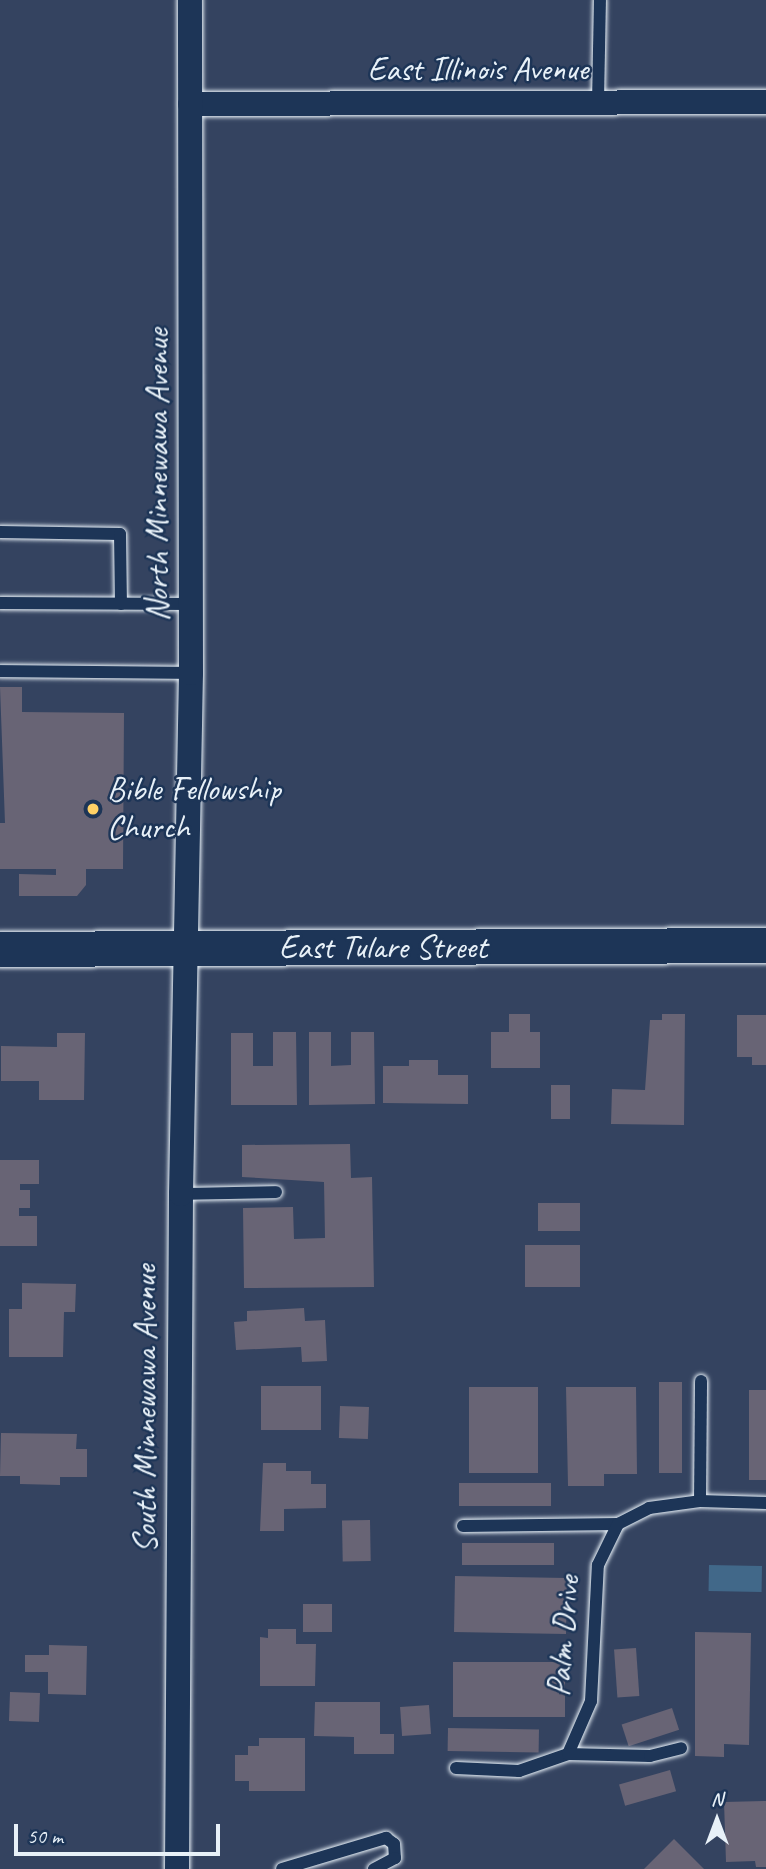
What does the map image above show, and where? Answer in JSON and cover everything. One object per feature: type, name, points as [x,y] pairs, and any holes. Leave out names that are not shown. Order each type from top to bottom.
[{"type":"main road","name":"East Tulare Street","points":[[0,949],[766,945]]},
{"type":"street","name":"North Minnewawa Avenue","points":[[186,950],[192,604],[190,0]]},
{"type":"street","name":"East Illinois Avenue","points":[[190,104],[766,102]]},
{"type":"street","name":"South Minnewawa Avenue","points":[[177,1869],[181,1194],[186,950]]},
{"type":"lane","points":[[598,102],[600,0]]},
{"type":"lane","points":[[0,532],[120,534],[121,604]]},
{"type":"lane","points":[[0,603],[192,604]]},
{"type":"lane","points":[[0,671],[191,673]]},
{"type":"lane","points":[[181,1194],[276,1192]]},
{"type":"lane","points":[[700,1501],[701,1381]]},
{"type":"lane","points":[[463,1526],[618,1524],[649,1508],[700,1501],[766,1503]]},
{"type":"lane","name":"Palm Drive","points":[[568,1754],[592,1701],[598,1565],[618,1524]]},
{"type":"lane","points":[[456,1768],[519,1771],[568,1754],[650,1756],[681,1748]]},
{"type":"lane","points":[[282,1869],[386,1838],[394,1844],[395,1858],[374,1869]]},
{"type":"water","points":[[709,1565],[762,1566],[762,1592],[709,1591]]},
{"type":"building","points":[[0,687],[22,687],[22,712],[124,713],[123,869],[86,869],[86,885],[77,896],[19,896],[19,874],[56,875],[56,869],[0,869],[0,823],[5,823]]},
{"type":"building","points":[[509,1014],[530,1014],[530,1032],[540,1032],[540,1068],[491,1068],[491,1032],[509,1032]]},
{"type":"building","points":[[662,1014],[685,1014],[684,1125],[611,1124],[612,1089],[645,1090],[650,1020],[662,1020]]},
{"type":"building","points":[[737,1015],[766,1015],[766,1065],[752,1065],[752,1057],[737,1057]]},
{"type":"building","points":[[273,1032],[296,1032],[297,1105],[231,1105],[231,1033],[253,1033],[253,1066],[273,1066]]},
{"type":"building","points":[[309,1032],[331,1032],[331,1066],[351,1065],[351,1032],[374,1032],[375,1104],[309,1105]]},
{"type":"building","points":[[57,1033],[85,1033],[84,1100],[39,1100],[39,1081],[1,1081],[1,1046],[57,1047]]},
{"type":"building","points":[[409,1060],[438,1060],[438,1075],[468,1075],[468,1104],[383,1103],[383,1066],[409,1066]]},
{"type":"building","points":[[551,1085],[570,1085],[570,1119],[551,1119]]},
{"type":"building","points":[[350,1144],[351,1178],[372,1177],[374,1287],[244,1288],[243,1208],[293,1207],[294,1239],[325,1238],[324,1182],[242,1177],[242,1145]]},
{"type":"building","points":[[0,1160],[39,1160],[39,1184],[20,1184],[20,1190],[30,1190],[30,1208],[19,1208],[19,1216],[37,1216],[37,1246],[0,1246]]},
{"type":"building","points":[[538,1203],[580,1203],[580,1231],[538,1231]]},
{"type":"building","points":[[525,1245],[580,1245],[580,1287],[525,1287]]},
{"type":"building","points":[[22,1283],[76,1284],[75,1312],[64,1312],[63,1357],[9,1357],[9,1309],[22,1309]]},
{"type":"building","points":[[304,1308],[305,1321],[325,1320],[327,1361],[302,1362],[301,1347],[236,1350],[234,1322],[247,1321],[247,1311]]},
{"type":"building","points":[[659,1382],[682,1382],[682,1473],[659,1473]]},
{"type":"building","points":[[261,1386],[321,1386],[321,1430],[261,1430]]},
{"type":"building","points":[[469,1387],[538,1387],[538,1473],[469,1473]]},
{"type":"building","points":[[566,1387],[636,1387],[637,1474],[604,1474],[604,1486],[568,1486]]},
{"type":"building","points":[[749,1390],[766,1390],[766,1480],[749,1480]]},
{"type":"building","points":[[340,1406],[369,1407],[368,1439],[339,1438]]},
{"type":"building","points":[[1,1433],[77,1434],[76,1449],[87,1449],[87,1477],[60,1477],[60,1485],[20,1484],[20,1476],[0,1476]]},
{"type":"building","points":[[263,1463],[286,1463],[286,1471],[311,1471],[311,1484],[326,1484],[326,1508],[284,1509],[284,1531],[260,1531]]},
{"type":"building","points":[[459,1483],[551,1483],[551,1506],[459,1506]]},
{"type":"building","points":[[342,1520],[370,1520],[371,1561],[343,1561]]},
{"type":"building","points":[[462,1543],[554,1543],[554,1565],[462,1565]]},
{"type":"building","points":[[455,1576],[567,1578],[566,1634],[454,1632]]},
{"type":"building","points":[[303,1604],[332,1604],[332,1632],[303,1632]]},
{"type":"building","points":[[268,1629],[296,1629],[296,1644],[316,1644],[315,1686],[260,1686],[260,1637],[268,1638]]},
{"type":"building","points":[[695,1632],[751,1633],[749,1745],[724,1744],[724,1757],[695,1756]]},
{"type":"building","points":[[49,1645],[87,1646],[86,1695],[48,1694],[48,1672],[25,1672],[25,1655],[49,1655]]},
{"type":"building","points":[[636,1648],[639,1696],[617,1697],[614,1650]]},
{"type":"building","points":[[453,1662],[565,1662],[565,1717],[453,1717]]},
{"type":"building","points":[[10,1692],[40,1693],[39,1722],[9,1721]]},
{"type":"building","points":[[315,1702],[380,1702],[380,1734],[394,1734],[394,1754],[354,1754],[354,1737],[314,1736]]},
{"type":"building","points":[[429,1705],[431,1734],[402,1736],[400,1707]]},
{"type":"building","points":[[672,1708],[679,1730],[629,1746],[622,1724]]},
{"type":"building","points":[[448,1728],[539,1730],[539,1753],[448,1751]]},
{"type":"building","points":[[259,1738],[305,1738],[305,1791],[249,1791],[249,1781],[235,1781],[235,1755],[248,1755],[248,1746],[259,1746]]},
{"type":"building","points":[[670,1770],[676,1791],[625,1806],[619,1785]]},
{"type":"building","points":[[766,1801],[766,1867],[756,1867],[755,1861],[726,1862],[724,1802]]},
{"type":"building","points":[[674,1839],[704,1869],[644,1869]]},
{"type":"place","name":"Bible Fellowship Church","points":[[93,809]]}]
